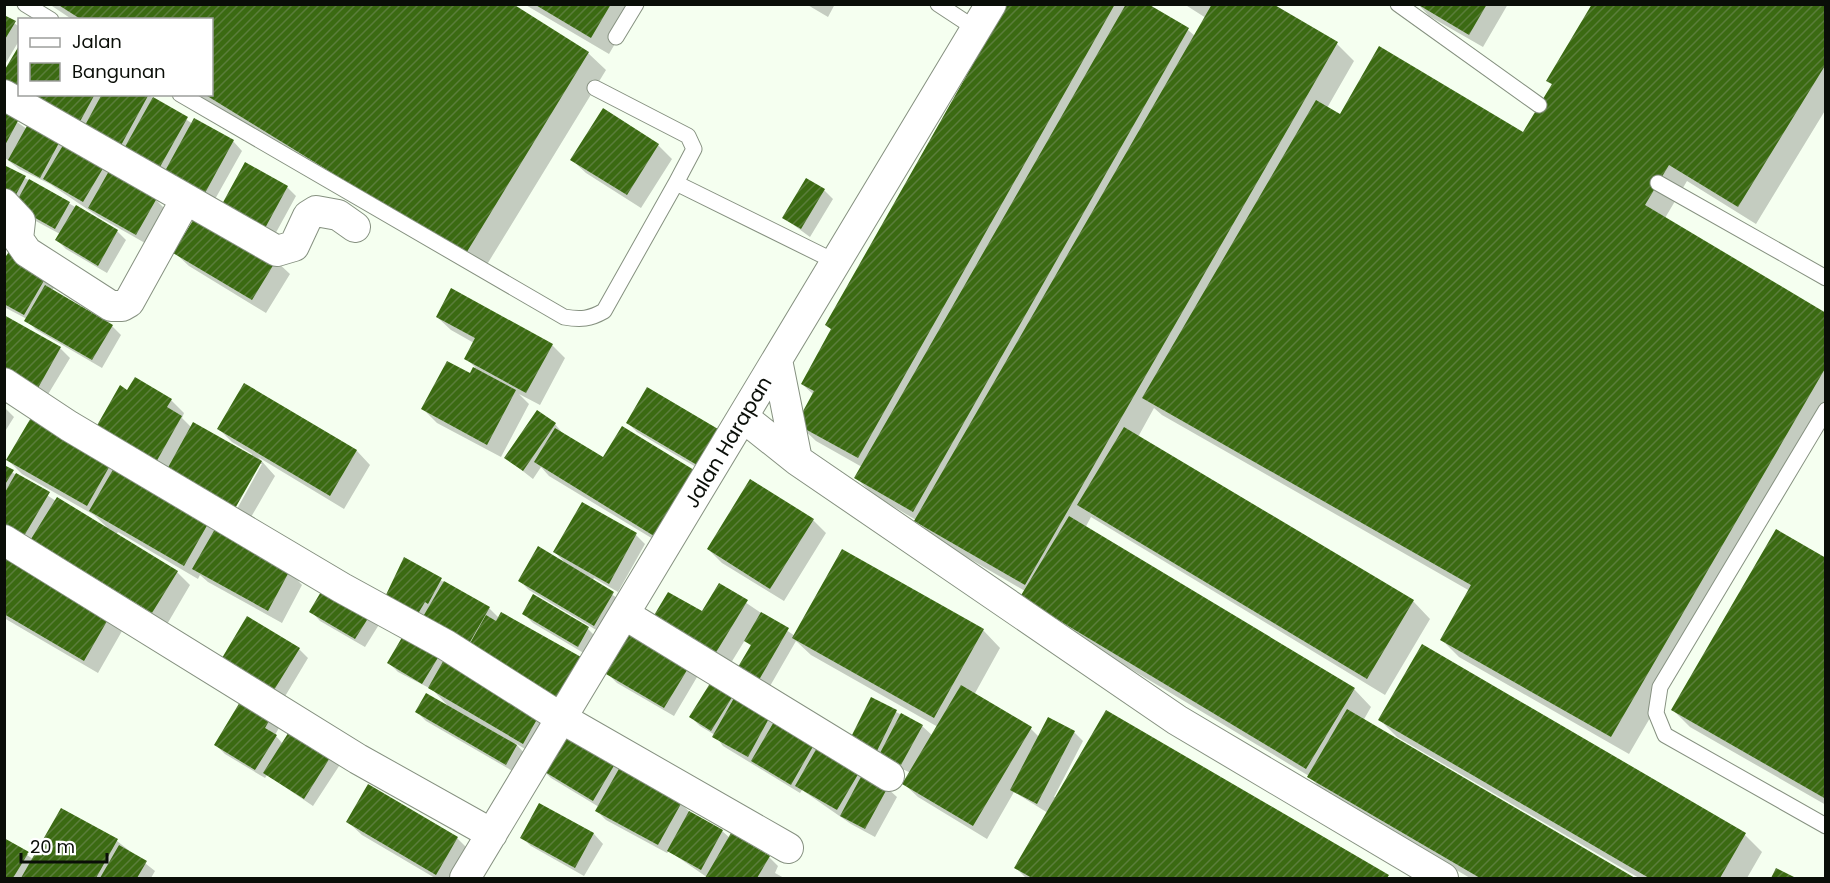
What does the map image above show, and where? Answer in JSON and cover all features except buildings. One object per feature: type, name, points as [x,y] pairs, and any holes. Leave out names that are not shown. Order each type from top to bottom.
[{"type":"street","name":"Jalan Harapan","points":[[465,879],[983,16]]},
{"type":"street","points":[[4,95],[277,251],[294,246],[308,216],[316,211],[338,215],[356,227]]},
{"type":"street","points":[[4,204],[20,221],[18,239],[27,252],[111,306],[122,306],[129,302],[186,199]]},
{"type":"street","points":[[777,360],[797,460]]},
{"type":"street","points":[[4,383],[69,426],[342,588],[446,645],[561,718],[788,848]]},
{"type":"street","points":[[743,417],[797,460],[1177,720],[1443,879]]},
{"type":"street","points":[[4,540],[358,759],[492,834]]},
{"type":"street","points":[[624,614],[889,777]]},
{"type":"lane","points":[[25,4],[48,18]]},
{"type":"lane","points":[[616,37],[636,4]]},
{"type":"lane","points":[[938,4],[983,16]]},
{"type":"lane","points":[[1398,4],[1539,105]]},
{"type":"lane","points":[[183,96],[564,317],[579,320],[591,318],[604,310],[694,149],[688,136],[595,88]]},
{"type":"lane","points":[[676,183],[836,262]]},
{"type":"lane","points":[[1658,183],[1826,278]]},
{"type":"lane","points":[[1826,410],[1660,687],[1656,713],[1665,735],[1826,826]]}]
